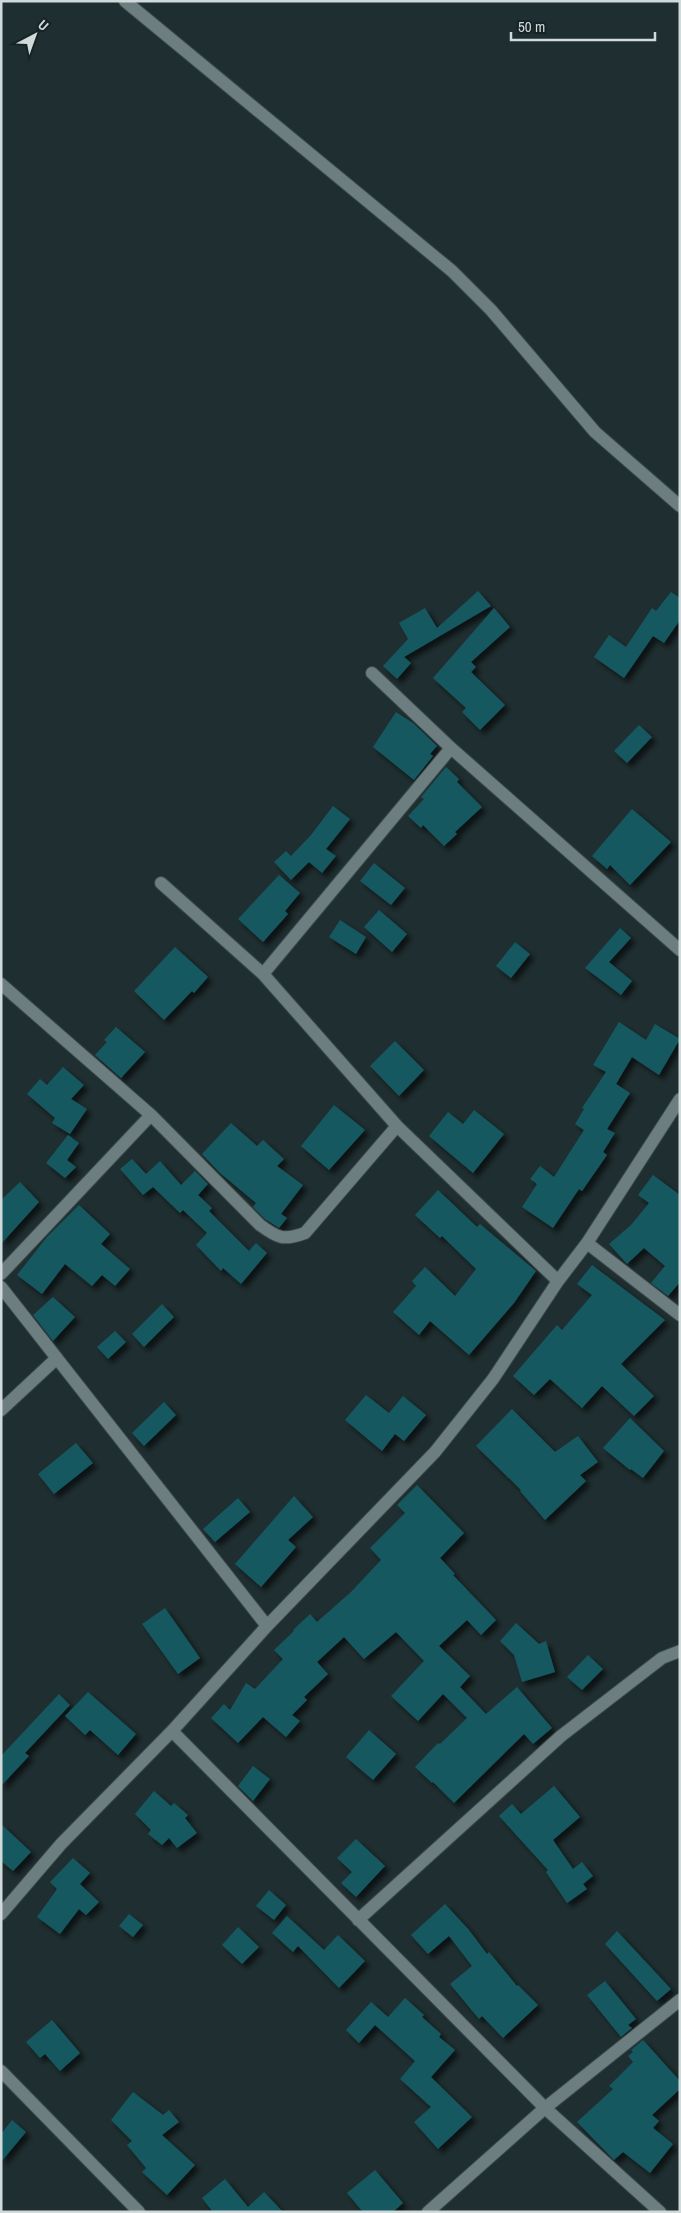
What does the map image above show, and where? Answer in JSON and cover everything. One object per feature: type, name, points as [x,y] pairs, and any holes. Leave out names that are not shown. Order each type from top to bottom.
[{"type":"street","points":[[125,1],[452,271],[491,310],[595,432],[680,506]]},
{"type":"street","points":[[372,673],[451,748],[680,950]]},
{"type":"street","points":[[263,974],[451,748]]},
{"type":"street","points":[[161,883],[263,974],[397,1126],[558,1281]]},
{"type":"street","points":[[1,984],[151,1115],[260,1225],[275,1236],[289,1239],[305,1233],[397,1126]]},
{"type":"street","points":[[1,1914],[61,1844],[172,1731],[267,1626],[435,1452],[493,1379],[558,1281],[588,1243],[680,1099]]},
{"type":"street","points":[[1,1274],[151,1115]]},
{"type":"street","points":[[588,1243],[680,1315]]},
{"type":"street","points":[[1,1287],[267,1626]]},
{"type":"street","points":[[1,1410],[57,1358]]},
{"type":"street","points":[[358,1920],[560,1736],[662,1658],[680,1651]]},
{"type":"street","points":[[172,1731],[545,2108],[660,2212]]},
{"type":"street","points":[[428,2212],[545,2108],[680,2000]]},
{"type":"street","points":[[1,2071],[139,2212]]},
{"type":"building","points":[[478,591],[491,606],[404,657],[411,663],[397,679],[383,666],[408,639],[399,623],[425,608],[437,628]]},
{"type":"building","points":[[671,592],[680,598],[680,620],[664,643],[653,636],[624,678],[594,657],[609,635],[626,647],[652,608],[656,611]]},
{"type":"building","points":[[494,608],[510,627],[471,662],[476,667],[471,672],[505,705],[480,730],[462,712],[466,708],[433,678]]},
{"type":"building","points":[[396,712],[413,723],[437,746],[430,754],[433,756],[414,780],[373,747]]},
{"type":"building","points":[[639,725],[652,737],[627,763],[614,751]]},
{"type":"building","points":[[446,767],[459,779],[457,782],[482,807],[455,832],[457,834],[444,846],[423,825],[421,828],[408,816],[424,799],[421,797]]},
{"type":"building","points":[[333,806],[350,819],[326,849],[336,856],[322,873],[309,862],[291,880],[274,862],[286,851],[291,856],[311,835]]},
{"type":"building","points":[[632,809],[671,842],[630,885],[610,865],[607,869],[592,856]]},
{"type":"building","points":[[374,863],[405,888],[391,905],[360,881]]},
{"type":"building","points":[[279,875],[300,893],[285,911],[288,914],[263,942],[238,919]]},
{"type":"building","points":[[379,910],[407,934],[392,952],[364,927]]},
{"type":"building","points":[[340,920],[366,937],[356,954],[329,937]]},
{"type":"building","points":[[620,928],[631,938],[609,962],[632,981],[621,995],[585,968]]},
{"type":"building","points":[[515,942],[530,954],[511,978],[496,966]]},
{"type":"building","points":[[175,947],[208,977],[194,993],[192,991],[164,1020],[134,991]]},
{"type":"building","points":[[619,1022],[646,1040],[655,1024],[680,1039],[659,1075],[632,1057],[616,1084],[630,1093],[607,1129],[615,1133],[603,1152],[607,1155],[582,1191],[579,1189],[553,1228],[522,1207],[537,1184],[530,1179],[540,1166],[554,1177],[584,1130],[575,1124],[584,1109],[582,1108],[606,1072],[593,1065]]},
{"type":"building","points":[[116,1027],[145,1052],[121,1078],[95,1055],[107,1042],[104,1040]]},
{"type":"building","points":[[395,1041],[424,1070],[399,1096],[370,1066]]},
{"type":"building","points":[[63,1067],[84,1085],[71,1099],[87,1109],[70,1134],[52,1123],[55,1118],[27,1094],[40,1079],[47,1085]]},
{"type":"building","points":[[334,1105],[365,1130],[329,1170],[301,1146]]},
{"type":"building","points":[[474,1110],[504,1134],[473,1173],[429,1136],[448,1112],[463,1124]]},
{"type":"building","points":[[231,1123],[257,1146],[263,1140],[284,1159],[277,1166],[303,1185],[281,1214],[287,1218],[279,1228],[265,1219],[253,1207],[256,1203],[220,1173],[202,1154]]},
{"type":"building","points":[[68,1135],[79,1143],[67,1160],[76,1167],[65,1178],[46,1163]]},
{"type":"building","points":[[132,1159],[146,1174],[160,1161],[181,1185],[195,1171],[208,1184],[198,1195],[212,1208],[209,1211],[249,1251],[256,1243],[267,1253],[241,1284],[223,1268],[221,1271],[196,1245],[207,1233],[183,1210],[180,1213],[153,1187],[143,1195],[120,1169]]},
{"type":"building","points":[[653,1175],[680,1195],[680,1282],[668,1296],[651,1283],[665,1266],[644,1248],[627,1264],[609,1244],[631,1225],[649,1203],[638,1195]]},
{"type":"building","points":[[20,1182],[39,1202],[1,1244],[1,1200]]},
{"type":"building","points":[[438,1190],[477,1227],[480,1224],[536,1271],[514,1303],[469,1355],[430,1321],[419,1335],[393,1312],[416,1286],[412,1281],[425,1267],[455,1296],[476,1269],[442,1236],[440,1238],[415,1215]]},
{"type":"building","points":[[79,1205],[110,1234],[101,1244],[130,1269],[115,1286],[102,1275],[92,1286],[65,1264],[42,1294],[17,1275],[47,1237]]},
{"type":"building","points":[[592,1265],[665,1320],[621,1364],[654,1396],[634,1416],[602,1386],[582,1408],[550,1379],[534,1395],[513,1376],[557,1325],[562,1330],[592,1295],[577,1284]]},
{"type":"building","points":[[53,1297],[75,1317],[53,1341],[33,1315]]},
{"type":"building","points":[[162,1304],[174,1317],[144,1347],[132,1334]]},
{"type":"building","points":[[115,1331],[126,1342],[108,1359],[97,1347]]},
{"type":"building","points":[[366,1395],[389,1413],[403,1396],[426,1415],[404,1441],[395,1434],[382,1451],[345,1420]]},
{"type":"building","points":[[164,1402],[176,1415],[144,1446],[132,1433]]},
{"type":"building","points":[[512,1409],[555,1452],[578,1436],[598,1462],[580,1475],[586,1481],[545,1520],[521,1490],[476,1446]]},
{"type":"building","points":[[630,1418],[664,1451],[643,1478],[603,1448]]},
{"type":"building","points":[[76,1443],[93,1463],[54,1494],[38,1474]]},
{"type":"building","points":[[417,1485],[464,1533],[440,1558],[455,1574],[453,1575],[496,1620],[481,1635],[467,1620],[439,1646],[470,1676],[460,1687],[486,1714],[517,1687],[552,1728],[533,1744],[524,1734],[454,1803],[415,1767],[438,1743],[440,1744],[467,1718],[443,1694],[418,1721],[391,1696],[424,1661],[396,1632],[364,1659],[344,1637],[317,1662],[328,1674],[304,1697],[307,1700],[292,1715],[300,1721],[286,1737],[263,1717],[238,1743],[211,1718],[224,1704],[230,1710],[246,1683],[255,1689],[283,1659],[274,1650],[310,1614],[317,1622],[351,1592],[381,1560],[370,1548],[405,1513],[397,1505]]},
{"type":"building","points":[[294,1496],[313,1517],[288,1540],[296,1547],[261,1587],[235,1564]]},
{"type":"building","points":[[238,1498],[250,1512],[215,1542],[203,1529]]},
{"type":"building","points":[[165,1608],[200,1658],[178,1674],[142,1624]]},
{"type":"building","points":[[516,1623],[539,1644],[546,1641],[555,1672],[522,1682],[514,1655],[500,1641]]},
{"type":"building","points":[[588,1655],[603,1669],[582,1690],[567,1677]]},
{"type":"building","points":[[88,1692],[136,1734],[118,1755],[90,1730],[85,1735],[65,1716]]},
{"type":"building","points":[[59,1694],[70,1705],[25,1753],[29,1756],[1,1786],[1,1756]]},
{"type":"building","points":[[369,1730],[396,1754],[373,1780],[346,1757]]},
{"type":"building","points":[[253,1766],[270,1779],[253,1801],[238,1786]]},
{"type":"building","points":[[554,1786],[580,1817],[553,1840],[573,1869],[582,1862],[593,1876],[583,1884],[587,1889],[567,1903],[546,1872],[548,1870],[499,1816],[512,1804],[521,1814]]},
{"type":"building","points":[[154,1791],[171,1806],[174,1803],[188,1815],[185,1818],[197,1833],[177,1848],[169,1838],[162,1845],[148,1834],[151,1830],[135,1814]]},
{"type":"building","points":[[1,1824],[31,1852],[13,1871],[1,1861]]},
{"type":"building","points":[[356,1839],[385,1866],[356,1897],[341,1883],[352,1872],[337,1858]]},
{"type":"building","points":[[73,1858],[90,1873],[80,1884],[99,1902],[86,1915],[79,1909],[60,1934],[37,1917],[57,1889],[50,1882]]},
{"type":"building","points":[[269,1890],[286,1905],[274,1920],[256,1906]]},
{"type":"building","points":[[445,1904],[469,1930],[487,1954],[489,1952],[517,1986],[538,2005],[503,2038],[482,2016],[479,2019],[450,1984],[472,1966],[449,1936],[428,1954],[411,1935]]},
{"type":"building","points":[[129,1914],[143,1925],[133,1937],[119,1926]]},
{"type":"building","points":[[287,1916],[324,1950],[338,1935],[365,1961],[339,1988],[298,1946],[293,1952],[272,1933]]},
{"type":"building","points":[[238,1927],[259,1947],[242,1964],[222,1945]]},
{"type":"building","points":[[617,1931],[671,1989],[657,2001],[605,1944]]},
{"type":"building","points":[[605,1981],[636,2019],[628,2025],[632,2028],[621,2037],[587,1995]]},
{"type":"building","points":[[405,1998],[441,2034],[439,2037],[455,2050],[431,2077],[472,2117],[438,2149],[414,2122],[431,2107],[400,2079],[415,2061],[375,2025],[359,2043],[346,2030],[371,2002],[388,2017]]},
{"type":"building","points":[[52,2020],[80,2053],[60,2071],[45,2054],[40,2058],[26,2042]]},
{"type":"building","points":[[643,2040],[680,2081],[680,2089],[652,2115],[659,2121],[653,2128],[673,2144],[650,2173],[623,2152],[614,2160],[577,2122],[613,2089],[609,2086],[633,2062],[628,2056],[633,2052],[631,2050]]},
{"type":"building","points":[[133,2092],[163,2115],[169,2110],[179,2122],[162,2135],[195,2165],[167,2195],[142,2172],[146,2168],[127,2145],[132,2141],[111,2120]]},
{"type":"building","points":[[12,2120],[26,2132],[1,2162],[1,2134]]},
{"type":"building","points":[[375,2170],[403,2203],[393,2212],[363,2212],[347,2193]]},
{"type":"building","points":[[225,2179],[248,2207],[264,2192],[283,2212],[213,2212],[202,2198]]}]
